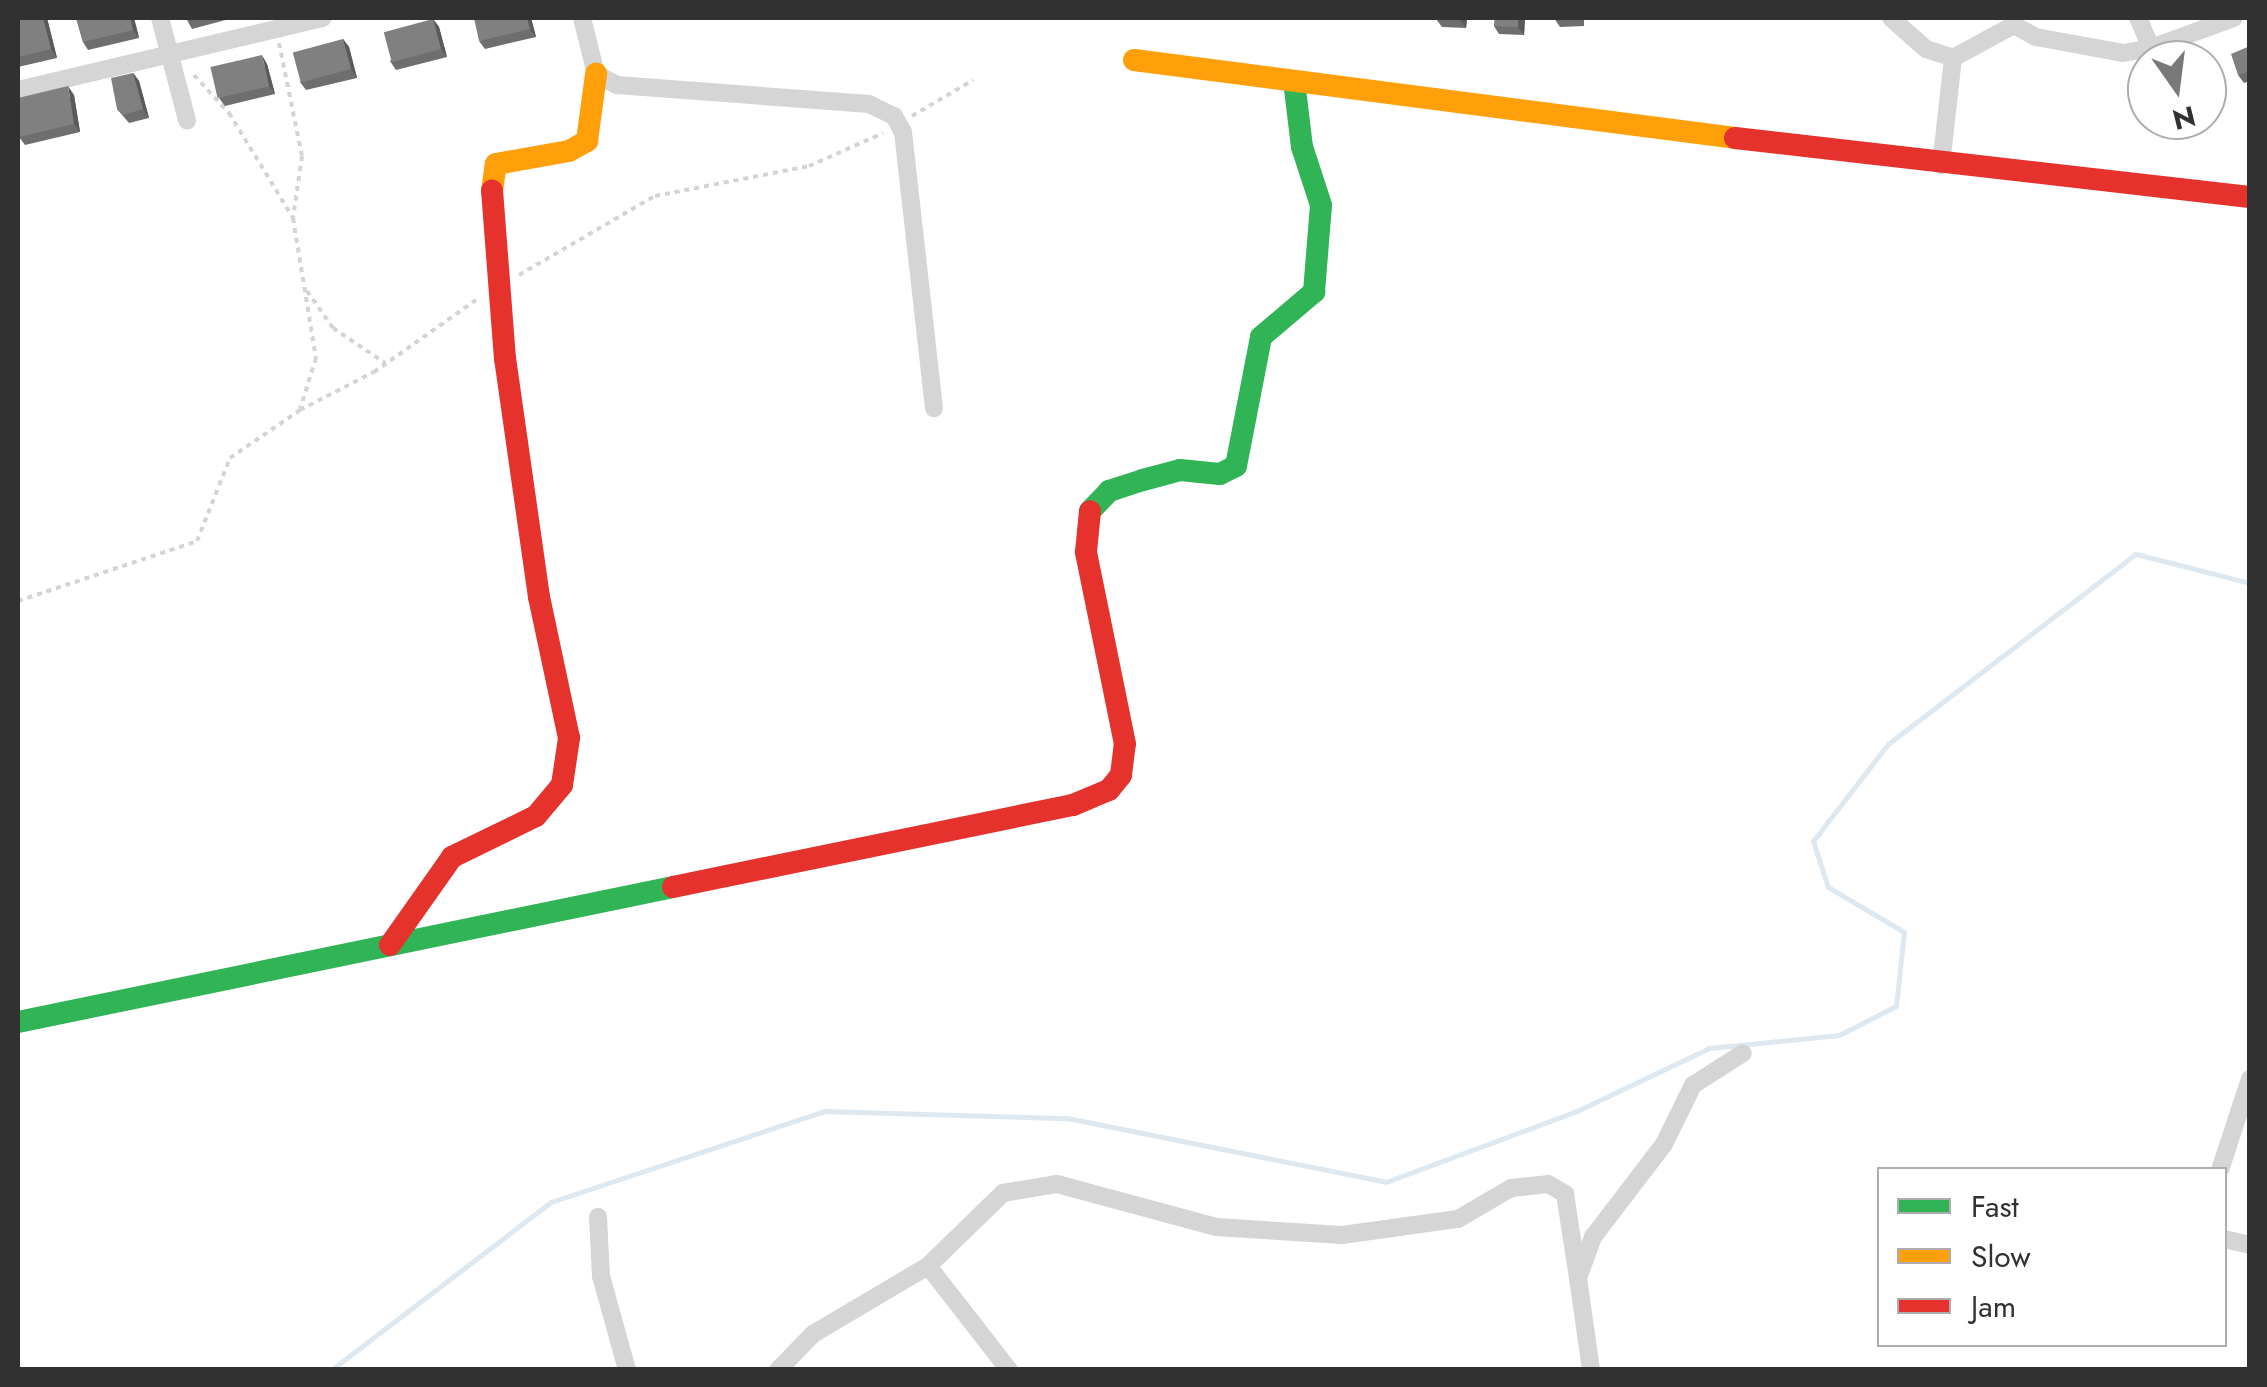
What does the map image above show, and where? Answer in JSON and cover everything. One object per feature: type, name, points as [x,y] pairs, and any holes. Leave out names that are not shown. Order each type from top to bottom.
[{"type":"street","points":[[160,18],[187,120]]},
{"type":"street","points":[[18,90],[323,18]]},
{"type":"street","points":[[390,945],[452,857],[536,816],[562,785],[570,738],[539,597],[505,359],[491,176],[496,164],[510,158],[569,151],[588,141],[596,74],[582,18]]},
{"type":"street","points":[[1891,18],[1926,50],[1953,58],[2014,22],[2104,52],[2127,50]]},
{"type":"street","points":[[2173,40],[2234,18]]},
{"type":"street","points":[[1940,166],[1953,58]]},
{"type":"street","points":[[1134,60],[1940,166],[2250,197]]},
{"type":"street","points":[[596,74],[617,85],[869,104],[894,116],[903,132],[934,408]]},
{"type":"street","points":[[18,1022],[1074,806],[1109,790],[1121,775],[1124,744],[1086,552],[1088,514],[1108,491],[1126,485],[1180,470],[1220,474],[1236,466],[1261,338],[1314,292],[1321,205],[1302,147],[1294,81]]},
{"type":"street","points":[[1578,1278],[1593,1236],[1664,1144],[1693,1085],[1743,1053]]},
{"type":"street","points":[[2221,1167],[2250,1079]]},
{"type":"street","points":[[778,1370],[813,1334],[928,1266],[1003,1192],[1058,1184],[1216,1227],[1342,1235],[1458,1218],[1511,1188],[1548,1184],[1564,1194],[1592,1370]]},
{"type":"street","points":[[598,1217],[601,1276],[627,1370]]},
{"type":"street","points":[[928,1266],[1009,1370]]},
{"type":"path","points":[[276,29],[301,149],[292,218],[316,358],[300,410]]},
{"type":"path","points":[[172,54],[229,114],[292,218]]},
{"type":"path","points":[[306,290],[333,328],[385,363]]},
{"type":"building","points":[[18,18],[43,18],[51,49],[18,57]]},
{"type":"building","points":[[76,18],[130,18],[133,30],[83,42]]},
{"type":"building","points":[[474,18],[527,18],[530,29],[479,41]]},
{"type":"building","points":[[1495,18],[1518,18],[1518,27],[1494,26]]},
{"type":"building","points":[[433,19],[441,49],[392,62],[384,32]]},
{"type":"building","points":[[343,39],[351,69],[301,82],[293,52]]},
{"type":"building","points":[[2250,46],[2250,71],[2238,75],[2231,54]]},
{"type":"building","points":[[262,55],[269,86],[218,98],[210,67]]},
{"type":"building","points":[[133,73],[143,109],[123,115],[117,109],[111,78]]},
{"type":"building","points":[[68,86],[74,124],[19,137],[18,98]]},
{"type":"waterway","points":[[331,1370],[551,1202],[824,1111],[1067,1118],[1386,1182],[1577,1111],[1709,1048],[1839,1035],[1896,1006],[1904,932],[1828,887],[1813,841],[1888,744],[2136,554],[2250,583]]},
{"type":"traffic: fast","points":[[1090,511],[1109,491],[1143,480],[1180,470],[1220,474],[1236,466],[1261,337],[1314,292],[1321,205],[1302,147],[1294,81]]},
{"type":"traffic: fast","points":[[18,1022],[673,887]]},
{"type":"traffic: slow","points":[[1134,60],[1735,138]]},
{"type":"traffic: slow","points":[[492,191],[496,164],[569,151],[587,141],[596,74]]},
{"type":"traffic: jam","points":[[1735,138],[2250,197]]},
{"type":"traffic: jam","points":[[390,945],[452,857],[536,816],[562,785],[569,738],[539,597],[505,359],[492,191]]},
{"type":"traffic: jam","points":[[673,887],[1073,805],[1109,790],[1121,775],[1125,744],[1086,552],[1090,511]]}]
